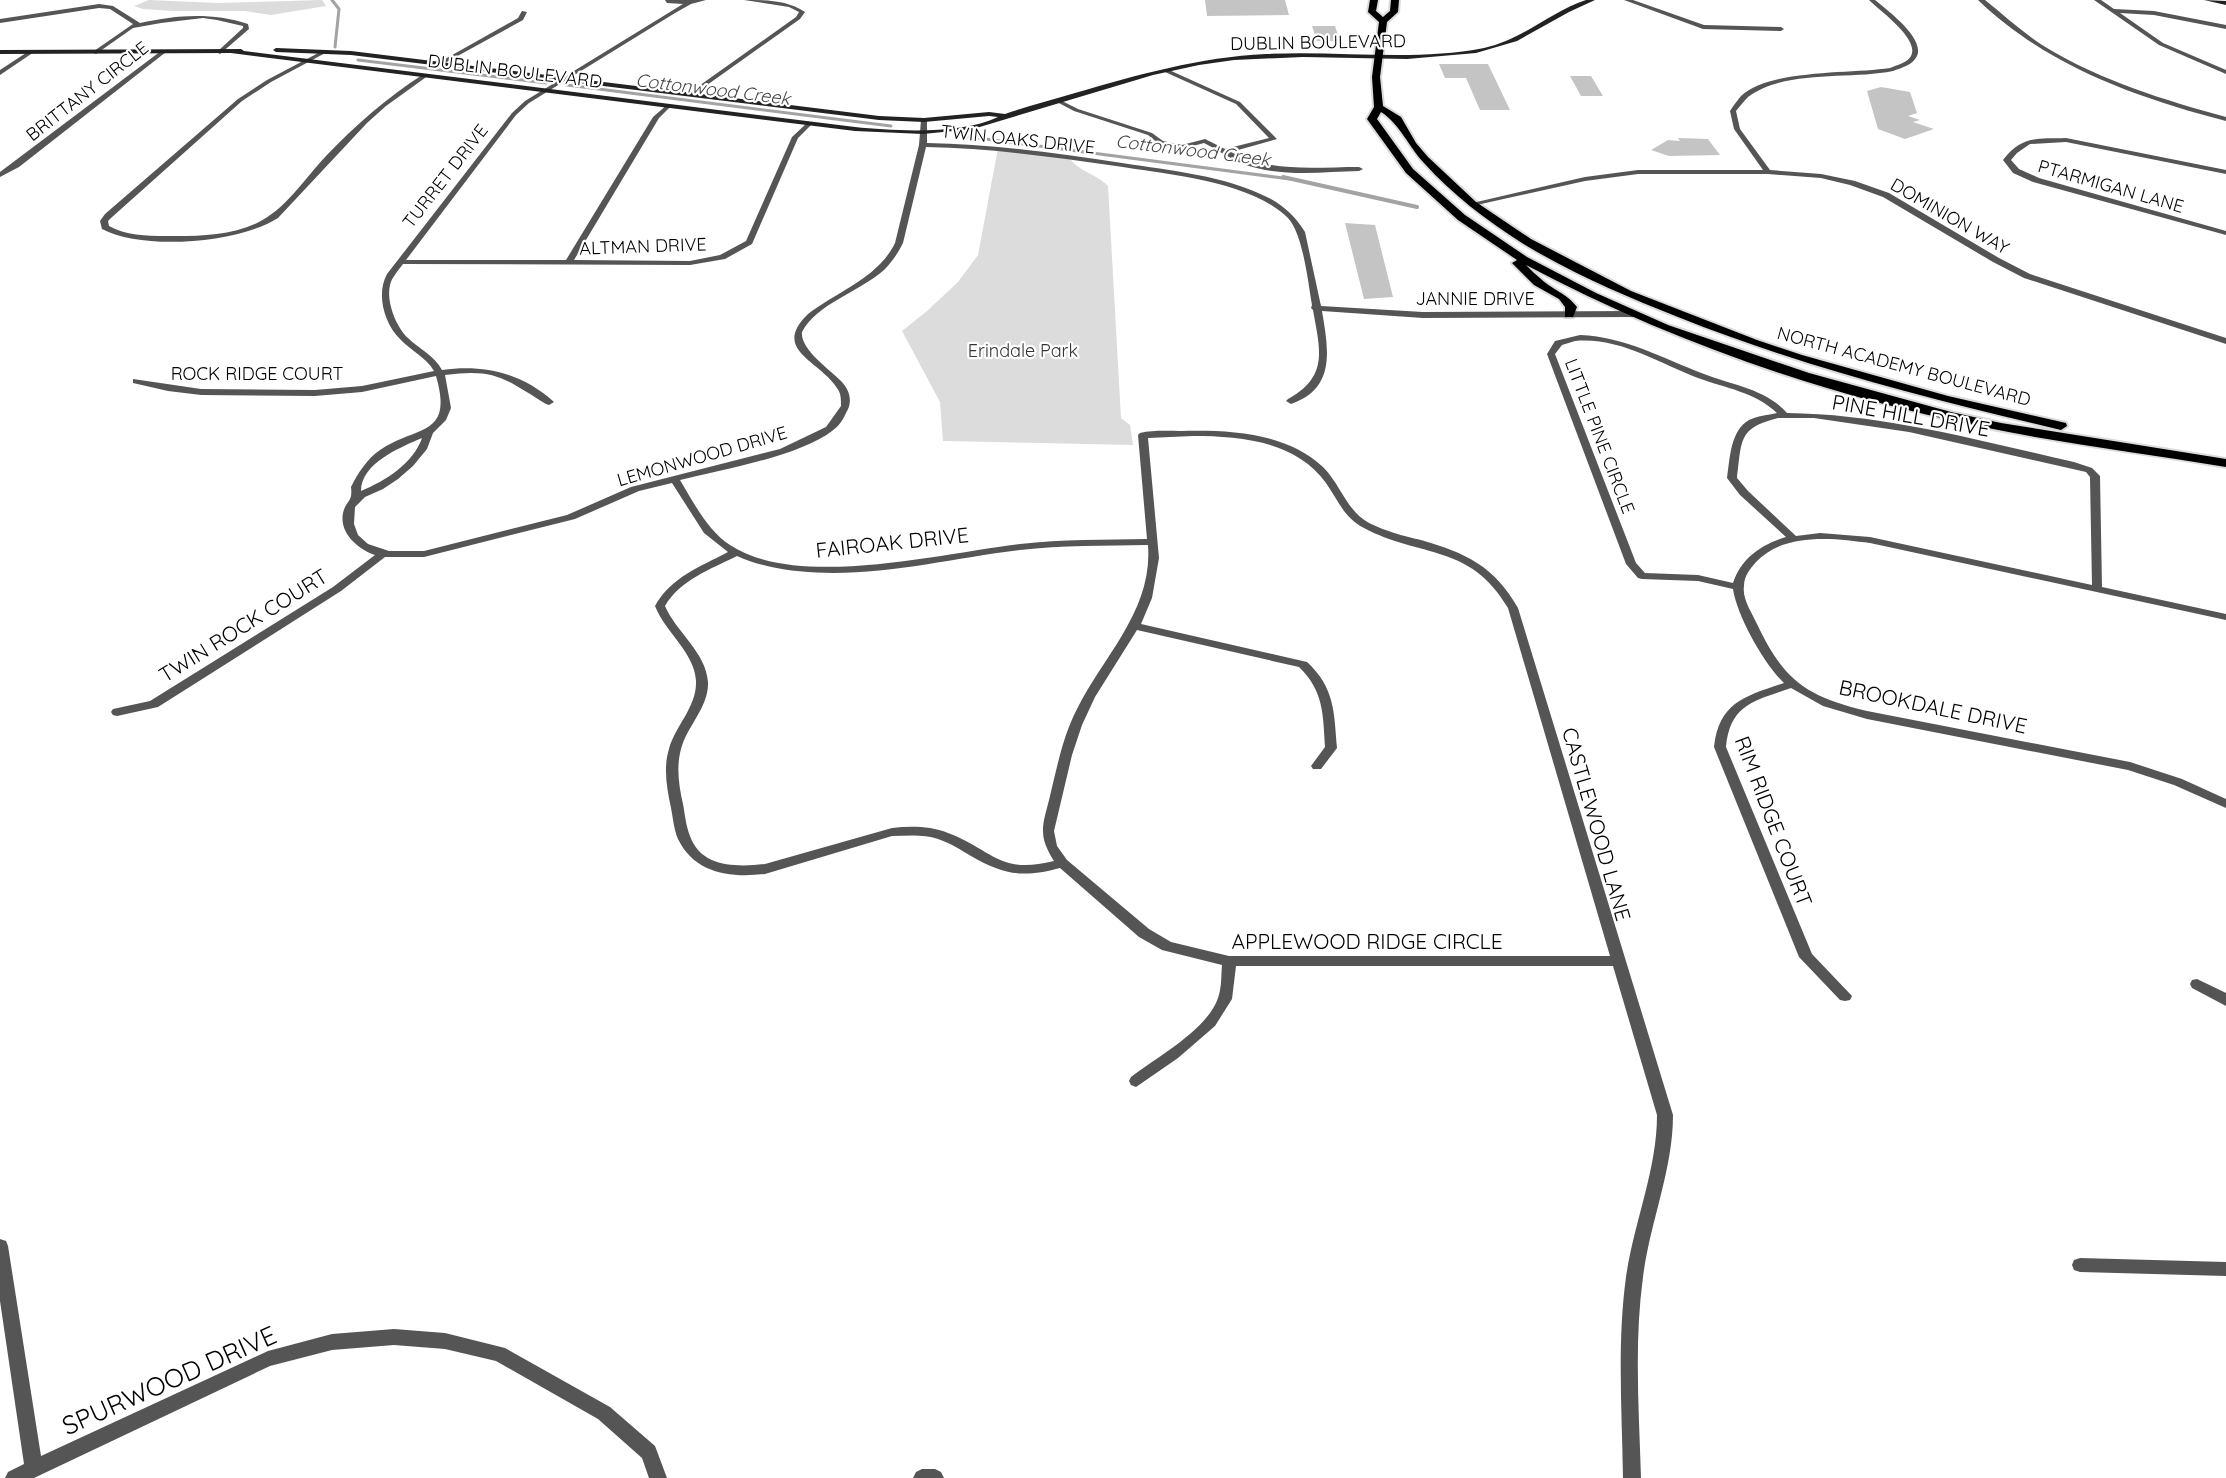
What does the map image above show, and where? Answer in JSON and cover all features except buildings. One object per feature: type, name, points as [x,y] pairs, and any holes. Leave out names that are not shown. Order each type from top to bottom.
[{"type":"highway","points":[[1374,0],[1372,12],[1383,21]]},
{"type":"highway","name":"NORTH ACADEMY BOULEVARD","points":[[1395,0],[1394,12],[1383,21],[1376,77],[1379,107],[1372,118],[1392,151],[1429,190],[1476,228],[1530,263],[1635,314],[1762,363],[1911,406],[2000,427],[2226,463]]},
{"type":"highway","name":"NORTH ACADEMY BOULEVARD","points":[[1379,107],[1398,119],[1412,144],[1425,159],[1472,204],[1557,258],[1668,311],[1753,343],[1863,378],[2170,453]]},
{"type":"highway","points":[[1476,228],[1527,270],[1538,283],[1563,297],[1571,307],[1569,315]]},
{"type":"highway","points":[[1635,314],[1668,311]]},
{"type":"main road","name":"DUBLIN BOULEVARD","points":[[233,52],[875,132],[925,132],[992,123],[1005,116],[1197,63],[1241,57],[1433,55],[1490,48],[1517,39],[1566,10],[1592,0]]},
{"type":"main road","points":[[2206,0],[2226,3]]},
{"type":"main road","name":"DUBLIN BOULEVARD","points":[[0,52],[326,51],[879,117],[924,120],[989,114],[1005,116]]},
{"type":"street","name":"TURRET DRIVE","points":[[668,1],[688,3],[703,0]]},
{"type":"street","points":[[691,94],[798,18],[802,12],[791,5],[747,0]]},
{"type":"street","points":[[1627,0],[1701,28],[1781,29]]},
{"type":"street","points":[[1768,172],[1734,123],[1733,111],[1738,101],[1756,89],[1784,81],[1885,72],[1912,62],[1917,50],[1915,43],[1881,12],[1872,0]]},
{"type":"street","points":[[1982,0],[2037,44],[2078,67],[2138,92],[2226,119]]},
{"type":"street","points":[[2097,0],[2167,47],[2226,72]]},
{"type":"street","name":"TURRET DRIVE","points":[[357,497],[379,487],[405,466],[428,440],[428,433],[438,424],[446,409],[440,375],[434,362],[401,337],[393,319],[385,288],[391,274],[514,114],[544,90],[688,3]]},
{"type":"street","points":[[0,21],[99,6],[111,7],[137,24],[96,52]]},
{"type":"street","points":[[2112,10],[2154,13],[2226,27]]},
{"type":"street","points":[[441,63],[521,19],[524,12]]},
{"type":"street","points":[[131,27],[194,16],[215,16],[246,25],[246,29],[220,52]]},
{"type":"street","points":[[326,51],[269,81],[240,100],[104,221],[109,232],[117,235],[168,237],[220,236],[244,231],[267,221],[275,216],[375,110],[402,89],[426,75]]},
{"type":"street","points":[[0,73],[31,52]]},
{"type":"street","name":"BRITTANY CIRCLE","points":[[0,175],[163,52]]},
{"type":"street","points":[[1167,71],[1238,103],[1274,139],[1225,151]]},
{"type":"street","points":[[1058,101],[1087,114],[1133,127],[1150,134],[1161,143],[1182,147],[1205,141],[1249,163],[1261,166],[1292,169],[1359,169]]},
{"type":"street","points":[[568,263],[656,117],[668,106]]},
{"type":"street","name":"LEMONWOOD DRIVE","points":[[383,554],[405,556],[424,554],[571,517],[635,489],[801,445],[829,429],[846,406],[845,395],[840,385],[801,347],[797,339],[798,332],[810,316],[874,275],[891,258],[899,243],[923,144],[924,120]]},
{"type":"street","name":"ALTMAN DRIVE","points":[[400,262],[690,263],[708,261],[743,247],[752,237],[795,137],[809,124]]},
{"type":"street","name":"PTARMIGAN LANE","points":[[2226,172],[2066,140],[2028,142],[2014,151],[2007,160],[2016,171],[2036,180],[2226,233]]},
{"type":"street","name":"TWIN OAKS DRIVE","points":[[923,144],[968,146],[1069,157],[1205,179],[1258,196],[1283,210],[1298,225],[1323,343],[1322,371],[1306,392],[1292,401]]},
{"type":"street","name":"DOMINION WAY","points":[[1472,204],[1585,179],[1620,174],[1768,172],[1821,176],[1868,188],[1897,200],[1996,260],[2027,276],[2226,341]]},
{"type":"street","name":"JANNIE DRIVE","points":[[1315,308],[1423,315],[1635,314]]},
{"type":"street","name":"LITTLE PINE CIRCLE","points":[[1738,587],[1698,578],[1642,576],[1631,564],[1551,354],[1553,347],[1559,341],[1593,337],[1612,339],[1701,376],[1765,398],[1783,413]]},
{"type":"street","name":"ROCK RIDGE COURT","points":[[136,381],[158,388],[196,391],[300,393],[360,389],[474,371],[498,373],[549,402]]},
{"type":"street","name":"PINE HILL DRIVE","points":[[1794,539],[1744,493],[1732,478],[1739,436],[1745,428],[1766,416],[1783,413],[1881,424],[2089,470],[2095,476],[2097,589]]},
{"type":"street","points":[[383,554],[360,543],[347,525],[347,516],[357,497],[356,487],[377,458],[397,444],[428,433]]},
{"type":"street","name":"CASTLEWOOD LANE","points":[[1143,435],[1220,433],[1241,435],[1278,444],[1294,451],[1329,479],[1348,511],[1358,520],[1389,535],[1458,556],[1484,570],[1497,581],[1513,608],[1665,1115],[1665,1139],[1633,1287],[1629,1324],[1632,1478]]},
{"type":"street","name":"APPLEWOOD RIDGE CIRCLE","points":[[1143,435],[1154,558],[1152,572],[1145,603],[1134,626],[1083,708],[1076,725],[1048,831],[1051,846],[1062,863],[1144,933],[1167,946],[1229,961],[1617,961]]},
{"type":"street","name":"FAIROAK DRIVE","points":[[674,478],[702,526],[735,553],[783,567],[831,571],[1022,547],[1152,542]]},
{"type":"street","points":[[1738,587],[1741,574],[1750,561],[1762,552],[1794,539],[1827,537],[1861,539],[2226,617]]},
{"type":"street","points":[[735,553],[675,587],[664,596],[660,606],[663,617],[701,671],[703,683],[700,696],[676,747],[673,760],[684,838],[698,860],[714,867],[737,872],[756,871],[779,867],[892,832],[910,831],[944,836],[1000,866],[1017,870],[1038,869],[1062,863]]},
{"type":"street","name":"TWIN ROCK COURT","points":[[117,712],[154,704],[337,589],[383,554]]},
{"type":"street","name":"BROOKDALE DRIVE","points":[[1738,587],[1740,600],[1768,657],[1778,671],[1792,684],[1815,698],[1851,711],[2130,766],[2178,782],[2226,804]]},
{"type":"street","points":[[1134,626],[1303,664],[1316,675],[1327,699],[1331,748],[1317,766]]},
{"type":"street","name":"RIM RIDGE COURT","points":[[1792,684],[1738,705],[1726,717],[1720,730],[1720,747],[1806,957],[1845,996]]},
{"type":"street","points":[[1136,1080],[1190,1040],[1213,1018],[1226,998],[1229,961]]},
{"type":"street","points":[[2197,984],[2226,1000]]},
{"type":"street","points":[[0,1246],[34,1468]]},
{"type":"street","points":[[2080,1264],[2226,1269]]},
{"type":"street","name":"SPURWOOD DRIVE","points":[[14,1478],[268,1359],[332,1342],[394,1337],[445,1341],[499,1354],[604,1413],[649,1452],[658,1478]]},
{"type":"street","points":[[922,1478],[935,1478]]},
{"type":"green space","points":[[149,0],[217,3],[322,0],[326,6],[271,15],[245,11],[143,9],[134,6]]},
{"type":"green space","name":"Erindale Park","points":[[998,148],[1069,157],[1077,166],[1108,186],[1121,418],[1130,425],[1133,445],[943,441],[940,402],[902,331],[958,282],[978,255]]},
{"type":"waterway","name":"Cottonwood Creek","points":[[332,0],[339,9],[335,47]]},
{"type":"waterway","name":"Cottonwood Creek","points":[[358,60],[546,83]]},
{"type":"waterway","name":"Cottonwood Creek","points":[[567,85],[891,126]]},
{"type":"waterway","name":"Cottonwood Creek","points":[[963,136],[1290,179]]},
{"type":"waterway","name":"Cottonwood Creek","points":[[1283,177],[1417,207]]}]
